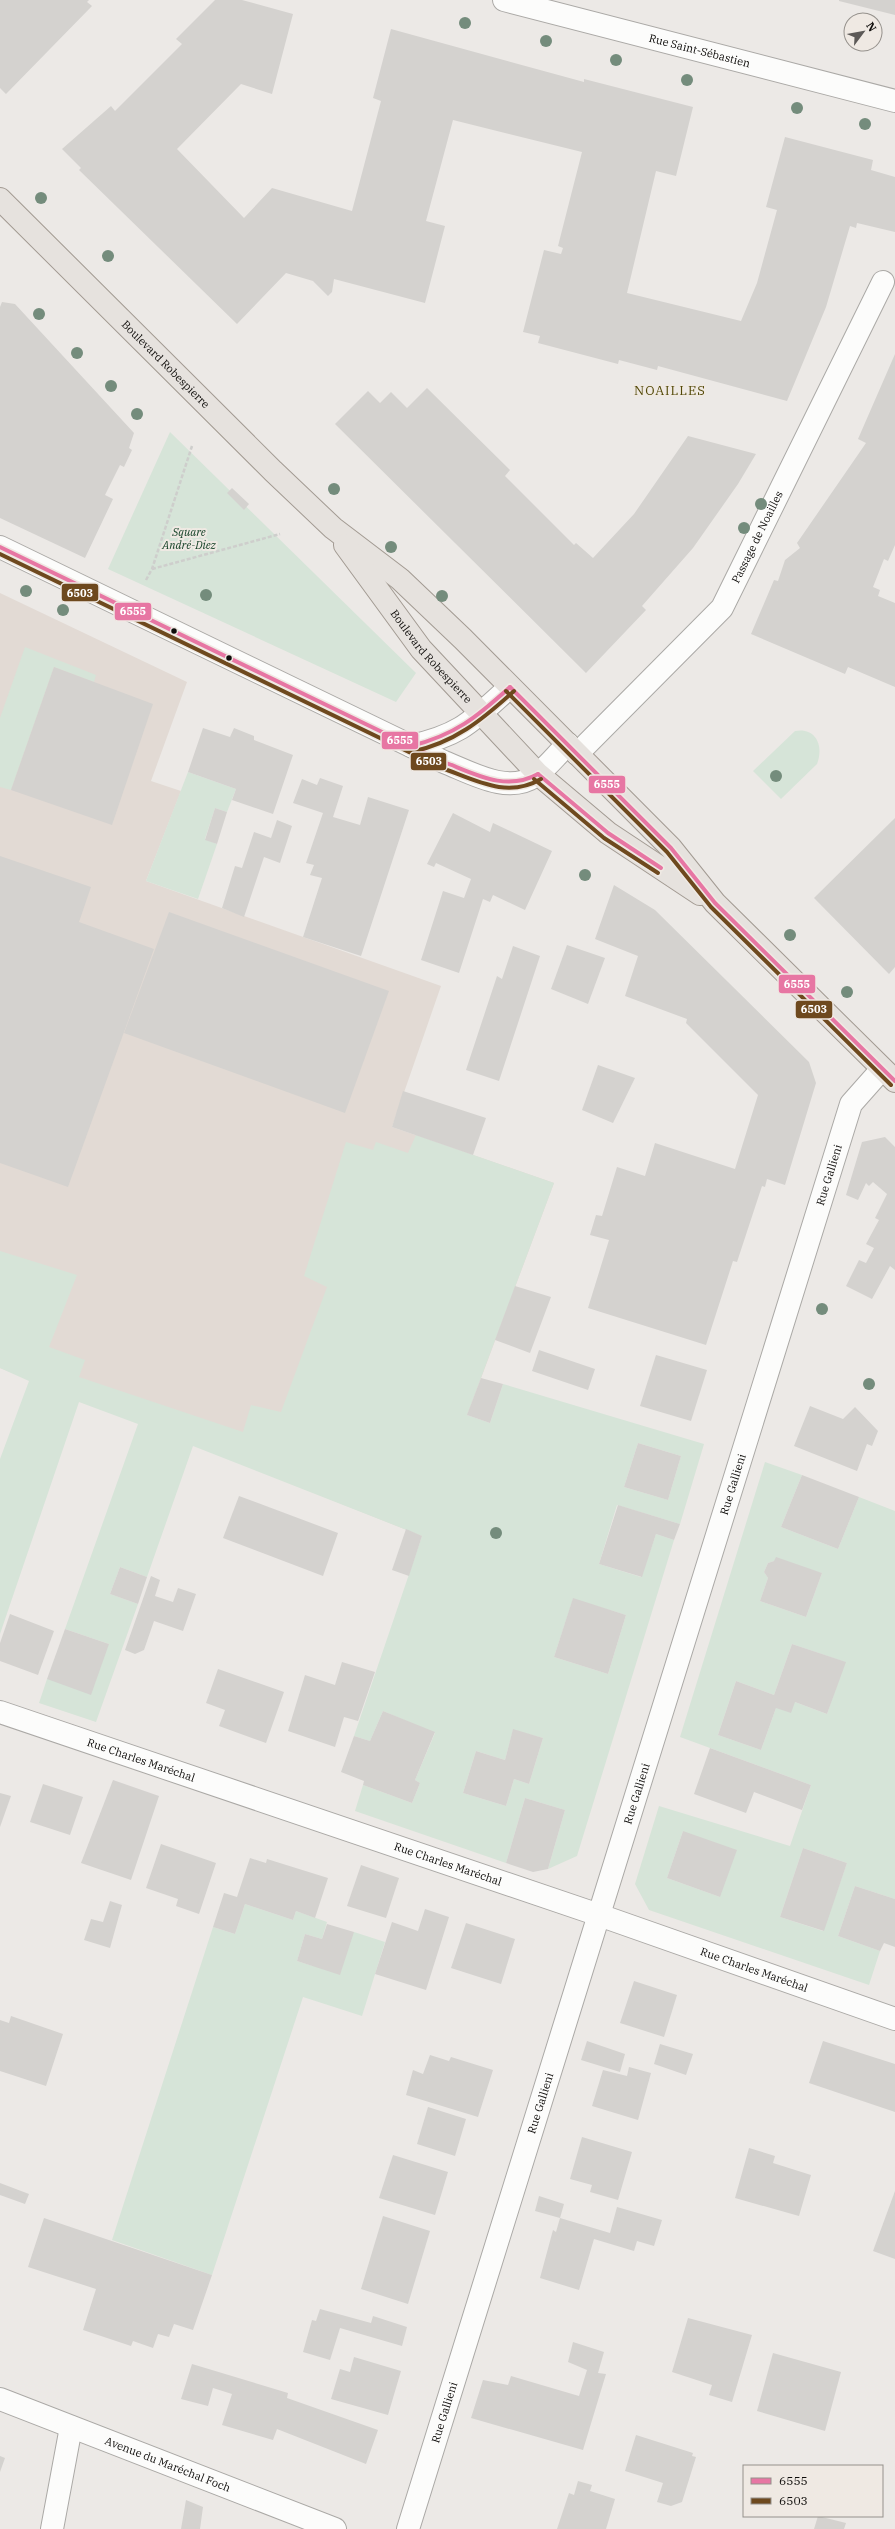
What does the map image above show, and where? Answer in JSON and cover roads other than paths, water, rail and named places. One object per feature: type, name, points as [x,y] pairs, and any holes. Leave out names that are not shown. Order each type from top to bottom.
[{"type":"main road","name":"Boulevard Robespierre","points":[[0,199],[273,471],[333,528],[425,601],[671,848],[715,903],[889,1075]]},
{"type":"main road","name":"Boulevard Robespierre","points":[[333,528],[417,643],[480,713],[538,774],[608,834],[715,903]]},
{"type":"street","name":"Rue Saint-Sébastien","points":[[504,0],[895,101]]},
{"type":"street","name":"Passage de Noailles","points":[[538,774],[572,749],[722,608],[883,282]]},
{"type":"street","points":[[0,547],[444,762],[498,782],[512,784],[532,778],[538,774]]},
{"type":"street","points":[[411,746],[450,735],[461,730],[510,687]]},
{"type":"street","name":"Rue Gallieni","points":[[408,2529],[851,1104],[889,1075]]},
{"type":"street","name":"Rue Charles Maréchal","points":[[0,1712],[599,1915],[895,2018]]},
{"type":"street","name":"Avenue du Maréchal Foch","points":[[0,2399],[335,2529]]},
{"type":"street","points":[[52,2529],[71,2427]]},
{"type":"district","name":"NOAILLES","points":[[670,390]]},
{"type":"park label","name":"Square André-Diez","points":[[189,538]]}]
